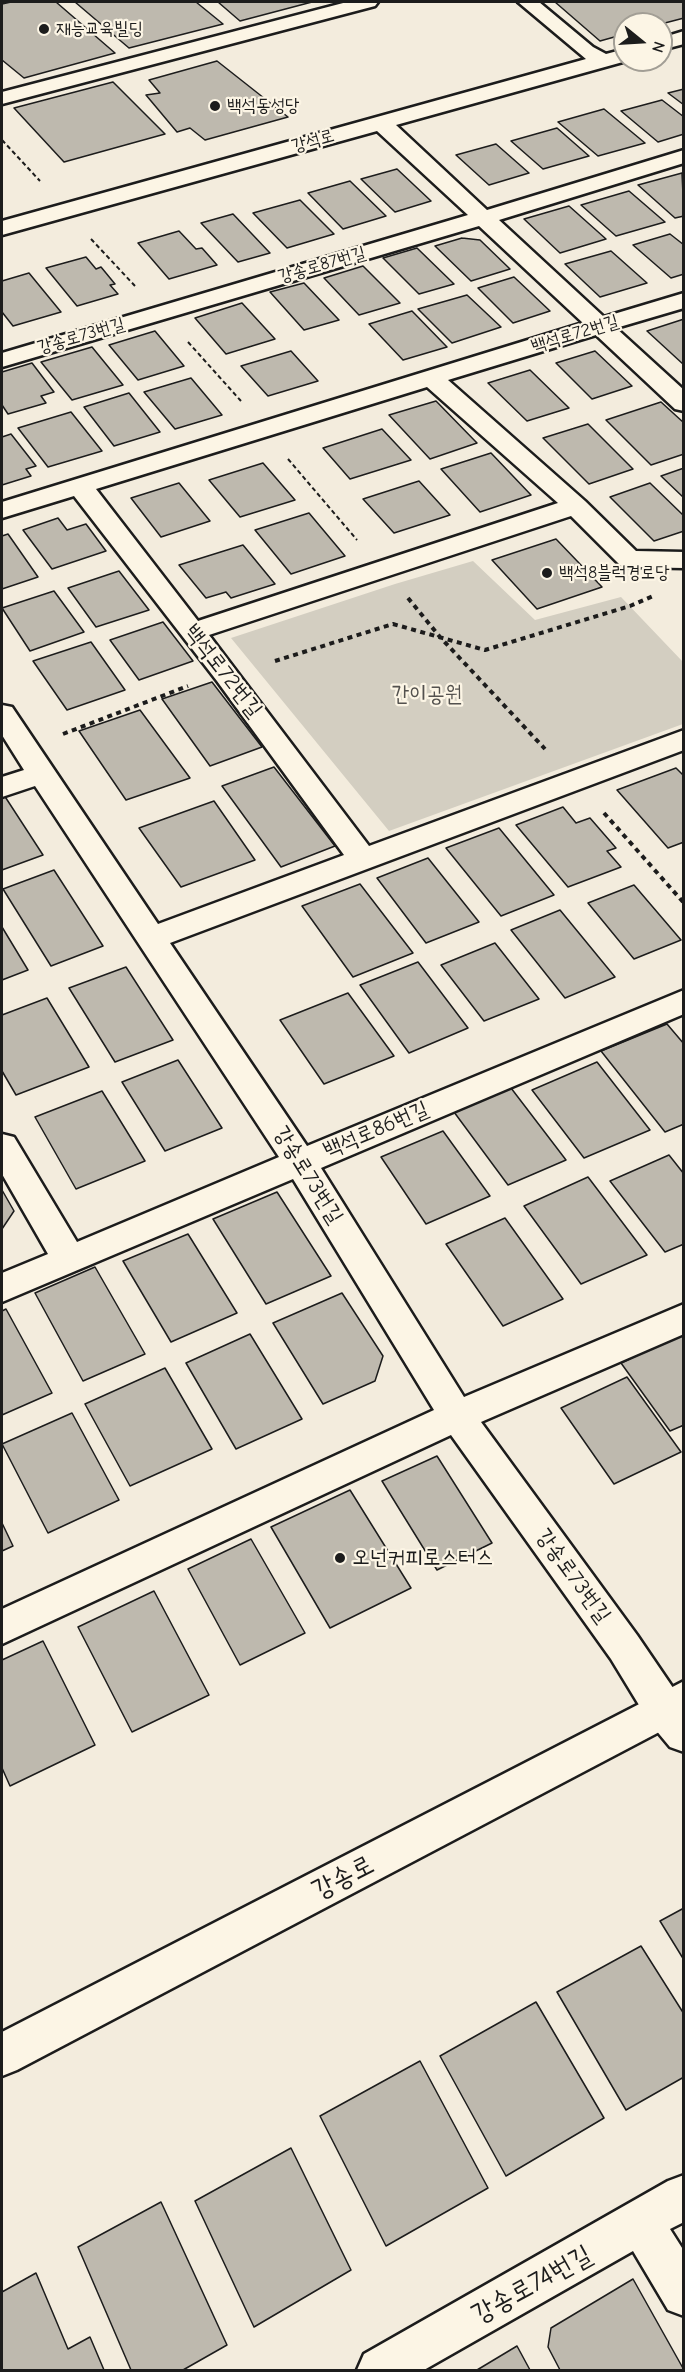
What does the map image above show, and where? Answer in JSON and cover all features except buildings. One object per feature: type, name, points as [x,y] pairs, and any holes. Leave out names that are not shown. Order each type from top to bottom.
[{"type":"street","points":[[2,98],[368,2]]},
{"type":"street","points":[[528,2],[586,51],[604,61]]},
{"type":"street","name":"강석로","points":[[2,228],[613,58]]},
{"type":"street","points":[[380,122],[684,404]]},
{"type":"street","name":"강송로87번길","points":[[160,313],[684,156]]},
{"type":"street","name":"백석로72번길","points":[[2,510],[684,300]]},
{"type":"street","name":"강송로73번길","points":[[2,360],[160,313]]},
{"type":"street","points":[[431,378],[576,506],[629,559],[684,560]]},
{"type":"street","name":"백석로72번길","points":[[80,486],[227,675],[363,858]]},
{"type":"street","points":[[192,632],[576,506]]},
{"type":"street","name":"강송로73번길","points":[[2,714],[300,1162],[458,1416],[624,1647],[677,1714]]},
{"type":"street","points":[[152,938],[684,739]]},
{"type":"street","points":[[2,787],[42,774]]},
{"type":"street","name":"백석로86번길","points":[[2,1288],[684,1001]]},
{"type":"street","points":[[2,1146],[69,1259]]},
{"type":"street","points":[[2,1627],[458,1416],[684,1318]]},
{"type":"street","name":"강송로","points":[[2,2055],[592,1749],[677,1714]]},
{"type":"street","name":"강송로74번길","points":[[380,2370],[684,2197]]},
{"type":"street","points":[[641,2223],[684,2294]]},
{"type":"path","points":[[2,140],[47,189]]},
{"type":"path","points":[[86,233],[138,289]]},
{"type":"path","points":[[183,336],[248,409]]},
{"type":"path","points":[[286,456],[363,547]]},
{"type":"path","points":[[275,661],[393,624],[485,650],[630,606],[662,592]]},
{"type":"path","points":[[407,598],[440,637],[545,749]]},
{"type":"path","points":[[57,736],[194,684]]},
{"type":"path","points":[[604,813],[684,903]]},
{"type":"green space","name":"간이공원","points":[[473,561],[535,620],[621,597],[683,662],[683,724],[389,831],[231,638]]},
{"type":"place","name":"재능교육빌딩","points":[[44,29]]},
{"type":"place","name":"백석동성당","points":[[215,106]]},
{"type":"place","name":"백석8블럭경로당","points":[[547,573]]},
{"type":"place","name":"오넌커피로스터스","points":[[340,1558]]}]
